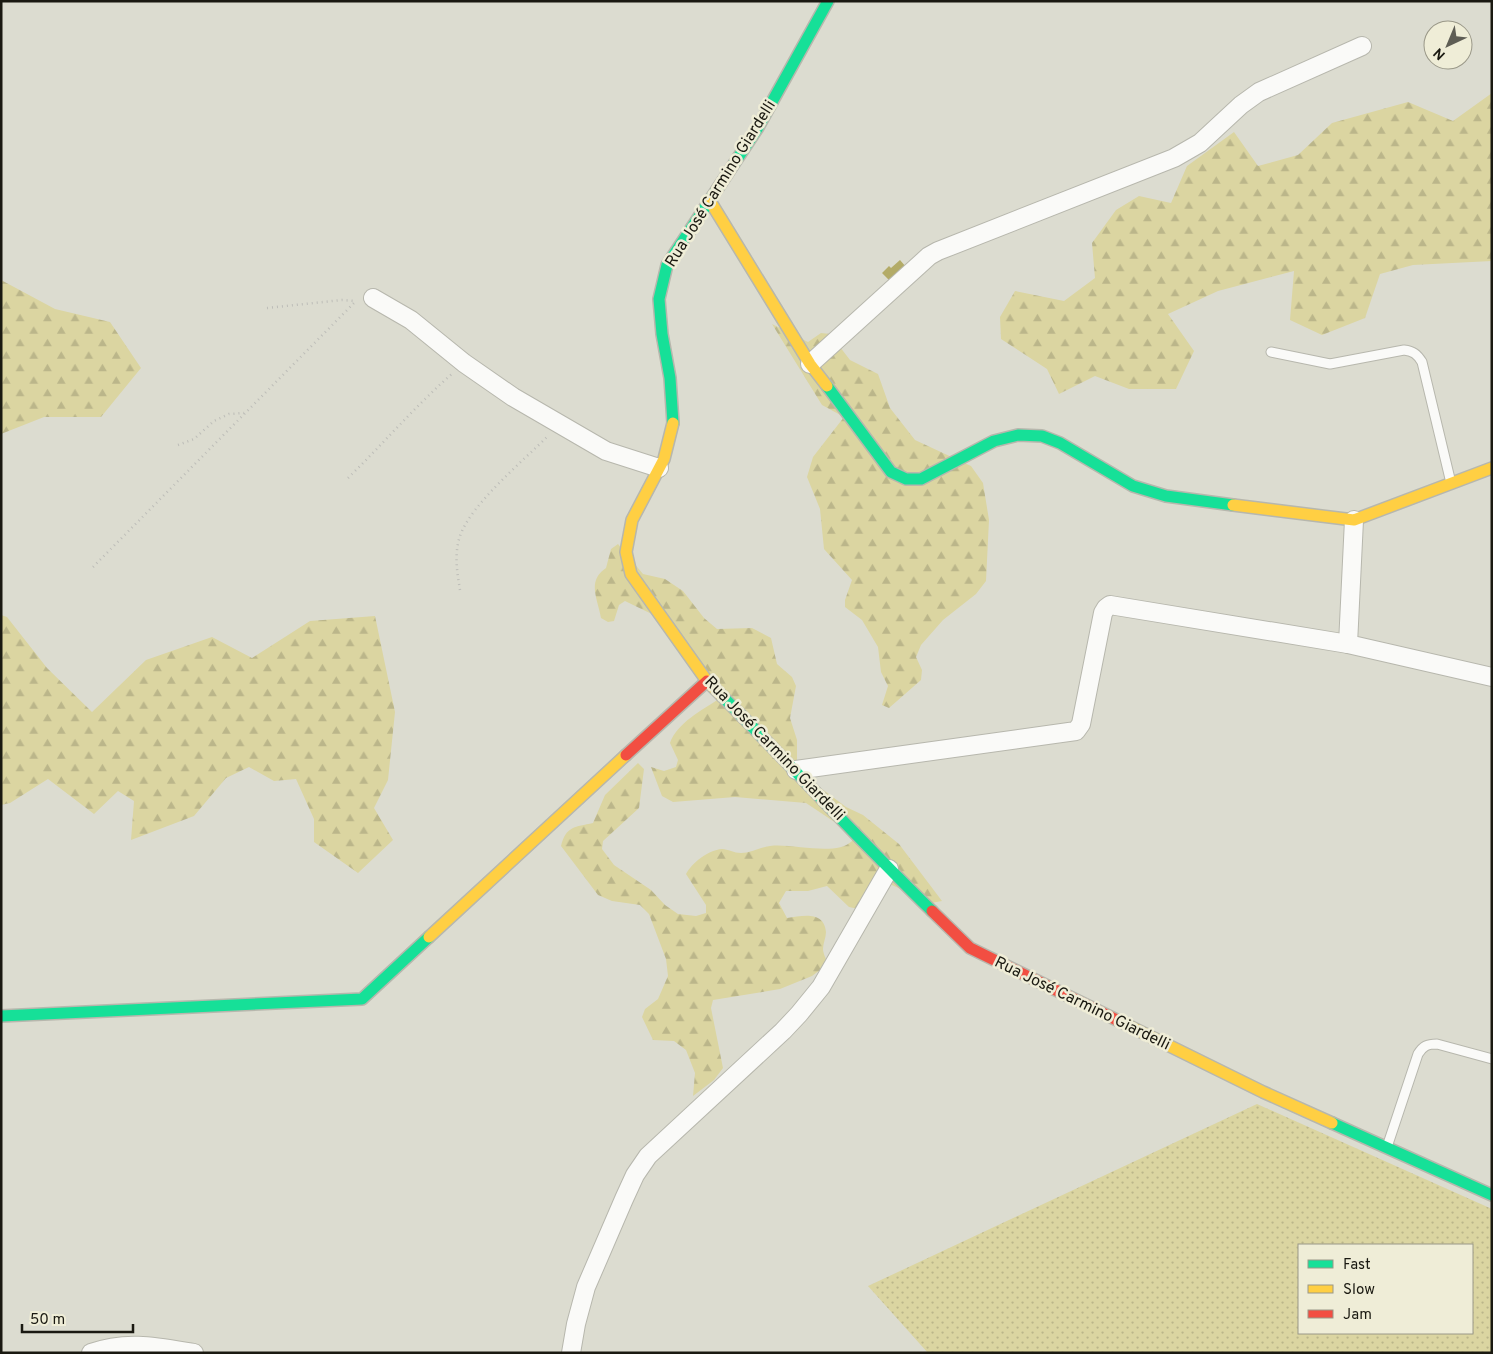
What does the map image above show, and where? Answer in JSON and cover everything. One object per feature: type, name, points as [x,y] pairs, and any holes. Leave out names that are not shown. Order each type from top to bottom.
[{"type":"street","name":"Rua José Carmino Giardelli","points":[[828,1],[757,129],[667,265],[659,299],[662,334],[670,378],[673,424],[664,459],[632,520],[626,552],[632,574],[707,682],[796,770],[889,869],[970,948],[1262,1092],[1492,1195]]},
{"type":"street","points":[[810,364],[929,256],[1174,158],[1200,144],[1241,105],[1259,92],[1362,46]]},
{"type":"street","points":[[710,201],[810,364],[891,472],[906,479],[921,480],[994,441],[1018,434],[1042,436],[1060,443],[1133,486],[1147,491],[1166,496],[1354,520],[1492,468]]},
{"type":"street","points":[[364,300],[412,320],[464,363],[513,397],[606,452],[659,468]]},
{"type":"street","points":[[1348,644],[1354,520]]},
{"type":"street","points":[[796,770],[1076,731],[1081,724],[1103,613],[1110,605],[1116,604],[1348,644],[1492,677]]},
{"type":"street","points":[[1,1016],[362,999],[707,682]]},
{"type":"street","points":[[571,1353],[576,1324],[586,1287],[635,1175],[648,1156],[666,1138],[783,1031],[805,1007],[821,987],[889,869]]},
{"type":"street","points":[[91,1353],[106,1348],[141,1345],[194,1353]]},
{"type":"lane","points":[[1271,352],[1330,364],[1404,350],[1412,351],[1418,355],[1422,362],[1451,483]]},
{"type":"lane","points":[[1387,1147],[1418,1054],[1422,1048],[1429,1044],[1437,1044],[1492,1059]]},
{"type":"path","points":[[267,308],[342,300],[364,300]]},
{"type":"path","points":[[93,567],[246,413],[364,300]]},
{"type":"path","points":[[348,478],[426,397],[464,363]]},
{"type":"path","points":[[178,445],[194,439],[214,421],[229,414],[246,413]]},
{"type":"path","points":[[460,590],[456,562],[460,536],[476,508],[560,424]]},
{"type":"green space","points":[[1492,93],[1492,261],[1413,265],[1380,274],[1365,318],[1322,335],[1290,320],[1294,271],[1218,291],[1168,314],[1194,351],[1176,389],[1129,389],[1095,376],[1059,394],[1047,369],[1001,339],[1000,317],[1015,291],[1064,301],[1095,278],[1092,243],[1116,210],[1139,196],[1171,203],[1187,166],[1234,132],[1258,166],[1298,155],[1332,123],[1408,102],[1453,121]]},
{"type":"green space","points":[[1,280],[55,309],[110,322],[141,368],[101,417],[44,417],[1,434]]},
{"type":"green space","points":[[772,324],[808,342],[821,333],[830,334],[850,360],[878,374],[890,408],[915,440],[971,466],[983,483],[989,520],[986,581],[976,594],[943,620],[921,645],[916,657],[922,670],[921,680],[889,708],[882,705],[888,686],[881,672],[878,647],[862,620],[845,607],[845,600],[852,580],[824,549],[820,509],[807,477],[813,457],[844,417],[822,405]]},
{"type":"green space","points":[[618,544],[643,574],[665,579],[683,591],[704,618],[717,629],[752,628],[771,638],[777,664],[792,677],[796,686],[790,718],[797,740],[797,770],[846,807],[863,815],[899,844],[942,901],[931,903],[881,880],[863,910],[849,907],[827,886],[808,891],[786,891],[779,903],[787,918],[799,916],[817,917],[824,925],[826,932],[823,951],[828,964],[812,976],[780,989],[713,1000],[711,1008],[723,1068],[714,1080],[693,1096],[695,1073],[686,1050],[674,1041],[653,1040],[642,1017],[645,1009],[658,999],[668,976],[666,959],[649,914],[640,905],[612,901],[598,895],[561,846],[563,839],[572,828],[593,823],[605,795],[638,763],[644,769],[639,808],[603,841],[602,849],[614,865],[651,890],[665,905],[678,914],[696,916],[706,913],[706,905],[686,874],[706,854],[722,849],[744,853],[770,846],[836,848],[845,846],[852,841],[851,833],[806,803],[735,797],[673,802],[662,796],[651,767],[664,771],[676,767],[678,760],[670,743],[673,736],[684,723],[719,699],[662,619],[625,601],[619,605],[614,621],[608,622],[601,618],[595,584],[600,573],[606,568],[611,549]]},
{"type":"green space","points":[[1,615],[7,617],[47,668],[92,712],[146,660],[212,637],[252,658],[310,621],[375,616],[395,712],[388,780],[374,808],[393,840],[358,873],[314,842],[314,819],[296,779],[274,781],[249,767],[226,778],[194,816],[131,840],[134,801],[118,791],[94,814],[48,779],[10,803],[1,805]]},
{"type":"green space","points":[[1257,1104],[1492,1209],[1492,1353],[928,1353],[868,1286]]},
{"type":"shaded area","points":[[900,260],[906,267],[891,282],[882,273],[889,266],[891,268]]},
{"type":"traffic: fast","points":[[673,423],[670,378],[662,334],[659,299],[667,265],[757,129],[828,1]]},
{"type":"traffic: fast","points":[[827,386],[891,472],[906,479],[921,479],[994,441],[1018,435],[1042,436],[1060,443],[1133,486],[1166,496],[1233,505]]},
{"type":"traffic: fast","points":[[722,696],[932,911]]},
{"type":"traffic: fast","points":[[1,1016],[362,999],[429,937]]},
{"type":"traffic: fast","points":[[1332,1123],[1492,1195]]},
{"type":"traffic: slow","points":[[710,201],[810,364],[827,386]]},
{"type":"traffic: slow","points":[[673,423],[664,459],[632,520],[626,552],[631,574],[707,681],[722,696]]},
{"type":"traffic: slow","points":[[1233,505],[1354,520],[1492,468]]},
{"type":"traffic: slow","points":[[429,937],[626,755]]},
{"type":"traffic: slow","points":[[1123,1023],[1263,1092],[1332,1123]]},
{"type":"traffic: jam","points":[[626,755],[707,681]]},
{"type":"traffic: jam","points":[[932,911],[970,948],[1123,1023]]}]
